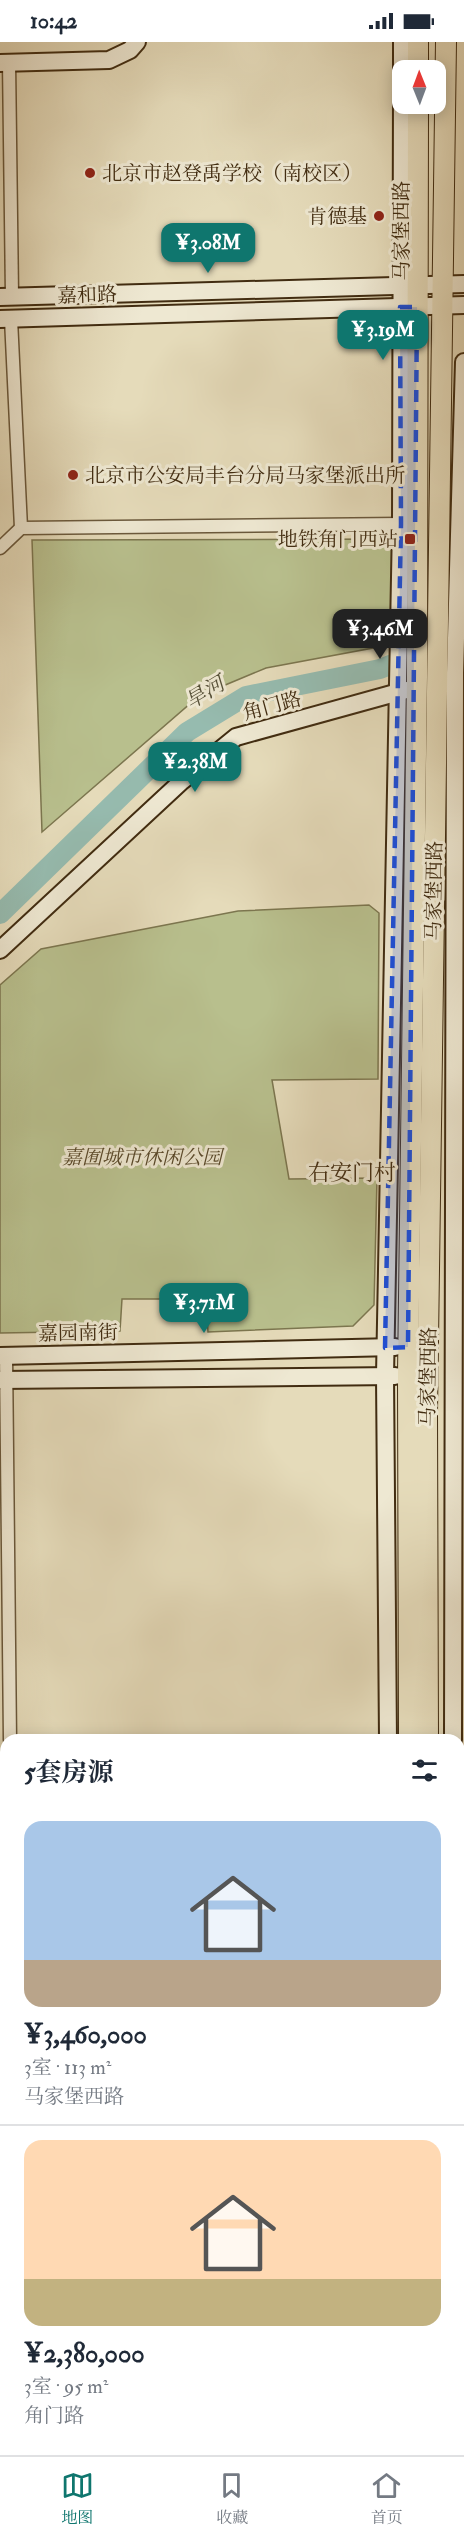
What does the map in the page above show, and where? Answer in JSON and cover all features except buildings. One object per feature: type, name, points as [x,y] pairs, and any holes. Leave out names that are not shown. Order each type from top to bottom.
[{"type":"main road","points":[[418,42],[418,60]]},
{"type":"main road","name":"马家堡西路","points":[[428,1734],[427,1413],[450,671],[447,621],[444,305],[446,42]]},
{"type":"main road","name":"马家堡西路","points":[[409,1734],[408,1347],[417,627],[408,286],[417,114]]},
{"type":"street","points":[[6,296],[4,63],[110,60],[130,50],[137,42]]},
{"type":"street","points":[[402,42],[402,60]]},
{"type":"street","name":"马家堡西路","points":[[403,114],[408,286]]},
{"type":"street","name":"嘉和路","points":[[6,296],[464,284]]},
{"type":"street","name":"嘉和路","points":[[6,319],[464,305]]},
{"type":"street","name":"马家堡西路","points":[[388,1734],[385,1347],[397,633],[408,307]]},
{"type":"street","points":[[6,319],[21,528]]},
{"type":"street","name":"马家堡西路","points":[[447,621],[464,362]]},
{"type":"street","points":[[0,548],[21,528],[401,524]]},
{"type":"street","name":"马家堡西路","points":[[450,671],[459,1412],[453,1734]]},
{"type":"street","name":"角门路","points":[[0,950],[182,781],[236,737],[396,691],[417,682]]},
{"type":"street","name":"嘉园南街","points":[[3,1356],[408,1347]]},
{"type":"street","points":[[3,1356],[10,1734]]},
{"type":"street","points":[[3,1380],[408,1375]]},
{"type":"street","points":[[427,1413],[459,1412]]},
{"type":"highlighted area","points":[[400,307],[417,307],[408,1347],[385,1348],[401,524]]},
{"type":"green space","points":[[395,539],[389,645],[266,668],[199,696],[42,832],[32,540]]},
{"type":"green space","name":"嘉囿城市休闲公园","points":[[369,905],[379,913],[378,1079],[272,1080],[289,1179],[377,1178],[374,1305],[353,1326],[208,1332],[206,1299],[122,1299],[120,1331],[0,1333],[0,985],[41,949],[238,911]]},
{"type":"waterway","name":"旱河","points":[[0,914],[187,732],[246,696],[380,669],[415,655]]},
{"type":"place","name":"北京市赵登禹学校（南校区）","points":[[90,173]]},
{"type":"place","name":"肯德基","points":[[379,216]]},
{"type":"place","name":"北京市公安局丰台分局马家堡派出所","points":[[73,475]]},
{"type":"place","name":"地铁角门西站","points":[[410,539]]},
{"type":"district","name":"右安门村","points":[[352,1173]]}]
